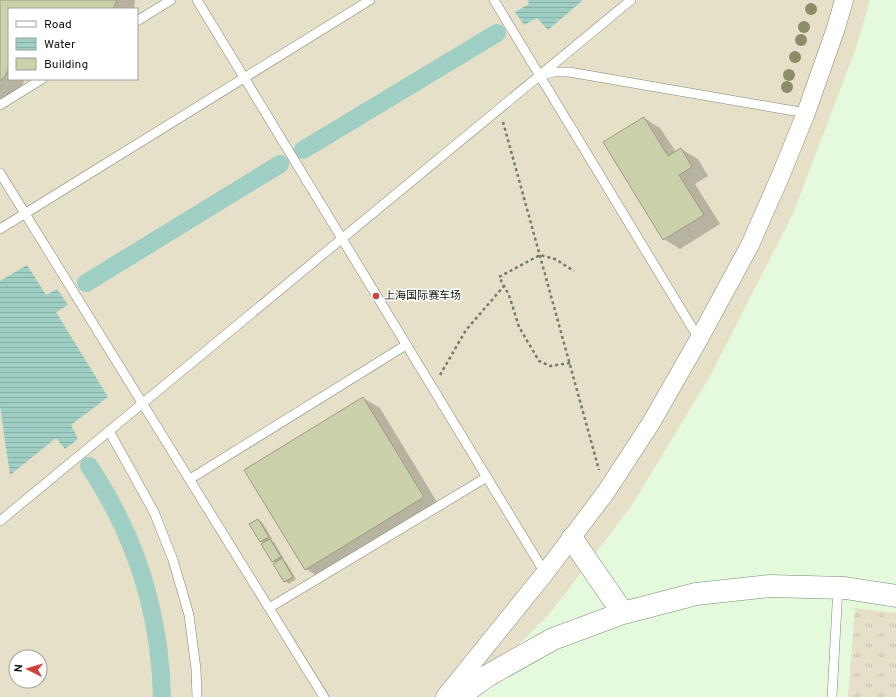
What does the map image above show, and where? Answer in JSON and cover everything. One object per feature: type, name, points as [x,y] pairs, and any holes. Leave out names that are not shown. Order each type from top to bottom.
[{"type":"street","points":[[445,697],[572,539],[606,492],[651,423],[699,340],[750,245],[780,177],[806,113],[836,28],[844,0]]},
{"type":"street","points":[[572,539],[623,613]]},
{"type":"street","points":[[458,697],[487,676],[553,639],[623,613],[696,594],[770,586],[838,588],[896,596]]},
{"type":"lane","points":[[138,20],[171,0]]},
{"type":"lane","points":[[197,0],[545,573]]},
{"type":"lane","points":[[0,229],[370,0]]},
{"type":"lane","points":[[494,0],[699,340]]},
{"type":"lane","points":[[0,521],[631,0]]},
{"type":"lane","points":[[570,72],[567,69],[566,61],[573,48]]},
{"type":"lane","points":[[539,75],[554,72],[570,72],[806,113]]},
{"type":"lane","points":[[0,105],[40,80]]},
{"type":"lane","points":[[0,173],[324,697]]},
{"type":"lane","points":[[190,479],[406,345]]},
{"type":"lane","points":[[109,431],[154,512],[173,560],[189,615],[196,669],[197,697]]},
{"type":"lane","points":[[269,608],[487,477]]},
{"type":"lane","points":[[832,697],[838,588]]},
{"type":"path","points":[[499,108],[606,492]]},
{"type":"path","points":[[570,363],[550,366],[539,360],[519,326],[509,295],[499,277],[540,255],[555,259],[574,271]]},
{"type":"path","points":[[433,388],[466,330],[504,286]]},
{"type":"green space","name":"上海国际赛车场","points":[[0,0],[870,0],[856,48],[793,214],[709,378],[632,505],[551,612],[467,697],[0,697]]},
{"type":"green space","points":[[855,608],[896,613],[896,697],[848,697]]},
{"type":"water","points":[[528,0],[583,0],[548,30],[537,18],[524,25],[515,12],[529,4]]},
{"type":"water","points":[[27,265],[46,295],[57,289],[68,305],[56,312],[108,397],[71,425],[78,439],[65,449],[56,438],[10,475],[0,406],[0,281]]},
{"type":"building","points":[[0,0],[117,0],[113,8],[8,8],[8,70],[0,81]]},
{"type":"building","points":[[644,117],[668,156],[681,148],[692,167],[679,175],[704,215],[663,240],[603,142]]},
{"type":"building","points":[[363,397],[424,497],[305,570],[244,470]]},
{"type":"building","points":[[258,519],[269,537],[260,542],[249,524]]},
{"type":"building","points":[[270,539],[281,557],[272,562],[261,544]]},
{"type":"building","points":[[282,558],[293,577],[284,582],[273,564]]},
{"type":"waterway","points":[[303,150],[497,33]]},
{"type":"waterway","points":[[86,283],[280,164]]},
{"type":"waterway","points":[[89,466],[106,493],[120,520],[132,547],[142,576],[156,635],[162,697]]},
{"type":"place","name":"上海国际赛车场","points":[[376,296]]}]
